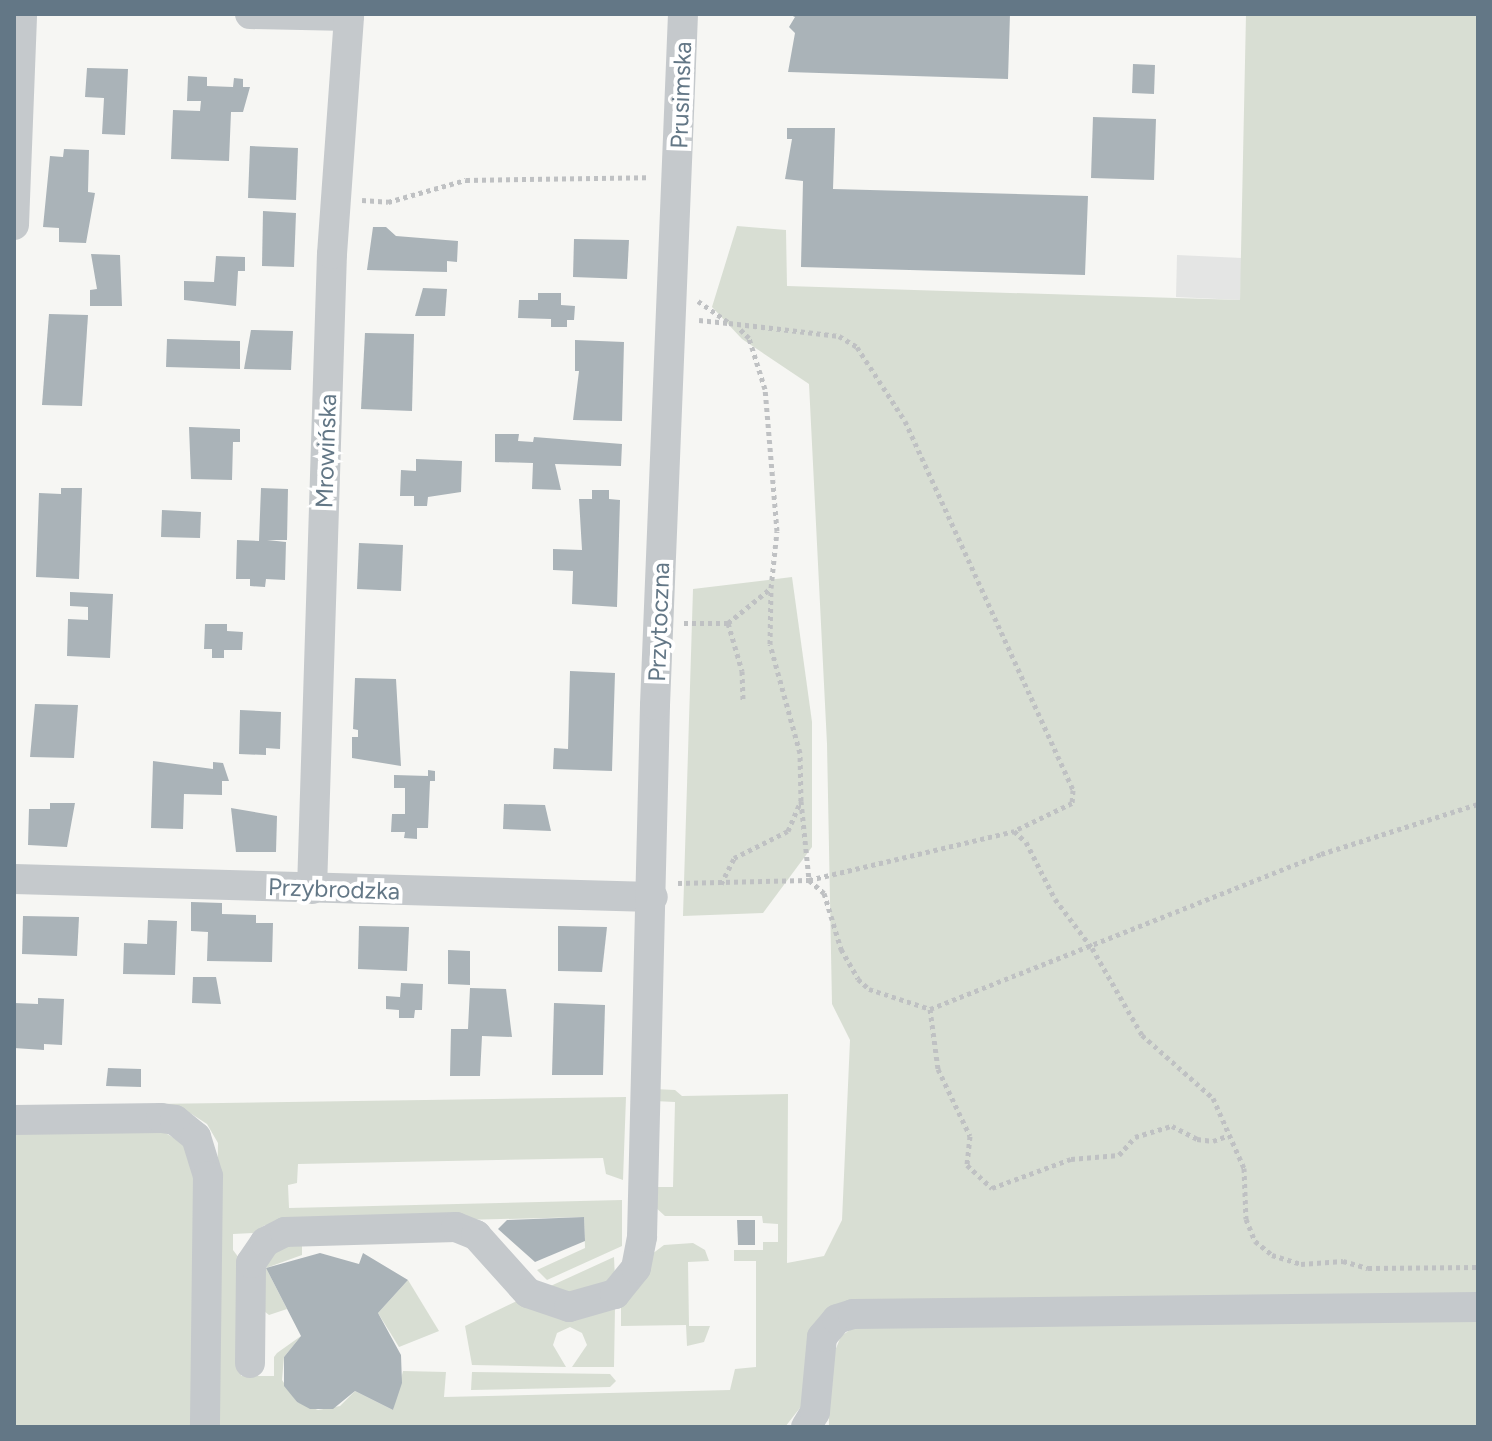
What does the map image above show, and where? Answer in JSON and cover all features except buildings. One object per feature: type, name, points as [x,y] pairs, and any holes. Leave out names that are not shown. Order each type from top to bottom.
[{"type":"street","points":[[14,225],[22,14]]},
{"type":"street","points":[[250,14],[349,15]]},
{"type":"street","name":"Prusimska","points":[[678,176],[683,14]]},
{"type":"street","name":"Mrowińska","points":[[312,889],[332,254],[339,199],[349,15]]},
{"type":"street","name":"Przytoczna","points":[[250,1363],[251,1263],[265,1242],[285,1232],[456,1227],[476,1235],[540,1300],[586,1306],[615,1294],[628,1282],[640,1253],[659,622],[678,176]]},
{"type":"street","name":"Przybrodzka","points":[[14,879],[312,889],[653,890]]},
{"type":"street","points":[[14,1120],[161,1118],[175,1120],[196,1137],[208,1176],[205,1427]]},
{"type":"street","points":[[806,1427],[815,1412],[822,1337],[837,1319],[853,1314],[1478,1307]]},
{"type":"path","points":[[339,199],[388,202],[466,180],[678,176]]},
{"type":"path","points":[[672,306],[690,295],[749,338],[765,389],[777,531],[771,588],[770,644],[800,753],[809,880],[824,893],[841,949],[858,979],[869,989],[930,1009],[1092,948],[1321,854],[1478,804]]},
{"type":"path","points":[[653,890],[809,880],[1014,831],[1072,803],[1073,790],[905,421],[857,347],[839,336],[729,323],[672,306]]},
{"type":"path","points":[[659,622],[728,623],[771,588]]},
{"type":"path","points":[[728,623],[742,671],[743,702]]},
{"type":"path","points":[[721,884],[734,858],[788,831],[801,801]]},
{"type":"path","points":[[1014,831],[1026,842],[1055,899],[1092,948],[1142,1035],[1213,1098],[1227,1136],[1244,1168],[1246,1219],[1255,1241],[1272,1255],[1301,1264],[1343,1261],[1368,1268],[1478,1267]]},
{"type":"path","points":[[930,1009],[938,1069],[970,1136],[967,1165],[992,1188],[1071,1159],[1119,1155],[1135,1137],[1172,1126],[1197,1139],[1213,1141],[1227,1136]]},
{"type":"shaded area","points":[[1246,14],[1478,14],[1478,1299],[834,1308],[807,1399],[785,1427],[213,1427],[218,1143],[207,1124],[190,1113],[18,1106],[626,1097],[623,1180],[606,1174],[603,1158],[298,1164],[297,1183],[288,1185],[289,1208],[622,1200],[622,1246],[547,1280],[537,1270],[585,1248],[584,1217],[265,1225],[253,1233],[233,1234],[233,1250],[239,1258],[241,1376],[274,1376],[274,1357],[301,1336],[284,1357],[282,1380],[297,1402],[318,1410],[340,1406],[355,1391],[393,1410],[403,1371],[446,1372],[444,1397],[730,1390],[735,1369],[756,1367],[756,1261],[734,1261],[734,1250],[763,1250],[763,1242],[778,1242],[778,1224],[763,1223],[762,1216],[665,1216],[654,1206],[652,1187],[673,1187],[675,1102],[654,1101],[654,1089],[675,1090],[682,1096],[788,1094],[787,1263],[824,1256],[842,1220],[850,1040],[832,1004],[827,744],[809,384],[742,339],[712,307],[737,226],[786,230],[787,286],[1240,300]]},
{"type":"shaded area","points":[[1177,255],[1242,258],[1240,300],[1176,297]]},
{"type":"shaded area","points":[[792,577],[812,722],[812,847],[763,913],[683,916],[693,589]]},
{"type":"shaded area","points":[[14,1127],[162,1131],[181,1142],[193,1159],[196,1373],[190,1427],[14,1427]]},
{"type":"shaded area","points":[[302,1242],[302,1255],[266,1268],[287,1309],[269,1315],[264,1311],[261,1267],[267,1251]]},
{"type":"shaded area","points":[[693,1243],[705,1250],[709,1261],[688,1262],[689,1326],[710,1326],[704,1342],[687,1346],[686,1325],[621,1326],[621,1303],[652,1254],[664,1245]]},
{"type":"shaded area","points":[[614,1257],[615,1279],[590,1295],[544,1289]]},
{"type":"shaded area","points":[[408,1280],[439,1331],[399,1347],[378,1313]]},
{"type":"shaded area","points":[[521,1299],[580,1319],[615,1307],[614,1367],[572,1367],[587,1345],[582,1333],[570,1327],[557,1333],[553,1345],[566,1367],[472,1365],[465,1326]]},
{"type":"shaded area","points":[[1478,1315],[1478,1427],[829,1427],[828,1368],[841,1336],[856,1326]]},
{"type":"shaded area","points":[[472,1372],[610,1374],[616,1381],[610,1387],[471,1390]]}]
